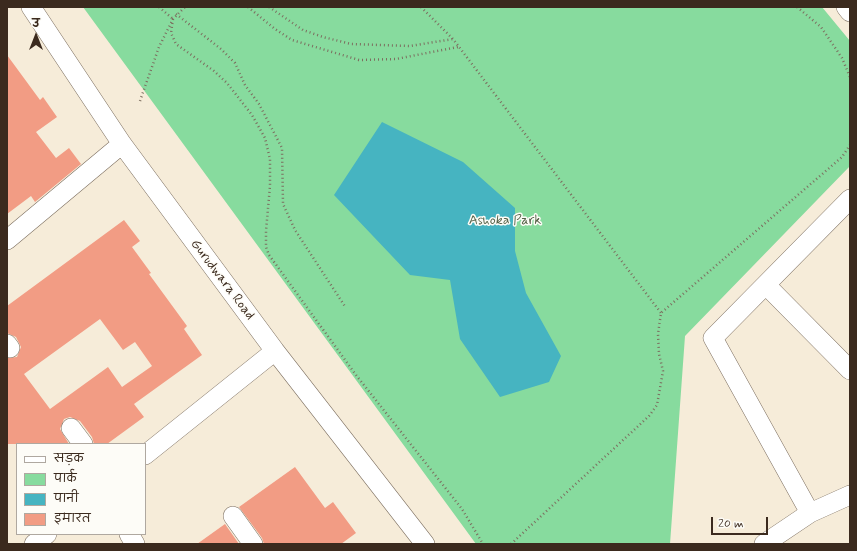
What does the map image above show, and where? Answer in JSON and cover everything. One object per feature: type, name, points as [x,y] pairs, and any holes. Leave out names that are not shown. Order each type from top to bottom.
[{"type":"street","name":"Gurudwara Road","points":[[31,7],[122,144],[275,351],[425,544]]},
{"type":"street","points":[[846,7],[850,12]]},
{"type":"street","points":[[7,240],[122,144]]},
{"type":"street","points":[[810,513],[712,338],[850,199]]},
{"type":"street","points":[[766,285],[850,370]]},
{"type":"street","points":[[146,454],[275,351]]},
{"type":"street","points":[[71,428],[82,443]]},
{"type":"street","points":[[764,544],[810,513],[849,498]]},
{"type":"street","points":[[233,516],[254,544]]},
{"type":"street","points":[[34,544],[46,535]]},
{"type":"street","points":[[130,535],[135,544]]},
{"type":"path","points":[[159,7],[173,20]]},
{"type":"path","points":[[140,101],[159,47],[176,14],[185,7]]},
{"type":"path","points":[[248,7],[275,29],[292,40],[359,60],[396,59],[459,47]]},
{"type":"path","points":[[269,7],[303,30],[323,38],[351,44],[410,46],[453,39]]},
{"type":"path","points":[[421,7],[453,39],[661,313]]},
{"type":"path","points":[[797,7],[820,27],[842,58],[850,77]]},
{"type":"path","points":[[176,14],[221,48],[235,63],[245,85],[259,104],[282,148],[283,204],[294,230],[346,308]]},
{"type":"path","points":[[173,20],[171,33],[176,44],[214,71],[227,83],[252,115],[265,138],[270,159],[270,186],[266,231],[266,247],[269,255],[356,375],[462,509],[483,544]]},
{"type":"path","points":[[511,544],[649,416],[657,405],[663,371],[659,354],[658,334],[661,313],[842,157],[850,145]]},
{"type":"green space","name":"Ashoka Park","points":[[83,7],[822,7],[850,41],[850,166],[685,336],[670,544],[476,544]]},
{"type":"water","points":[[382,122],[463,162],[515,208],[515,251],[526,293],[561,356],[549,382],[500,397],[460,339],[450,280],[410,275],[334,195]]},
{"type":"building","points":[[7,55],[40,100],[43,97],[57,117],[36,132],[56,158],[69,148],[81,164],[35,202],[31,196],[7,214]]},
{"type":"building","points":[[124,220],[140,241],[132,247],[151,273],[149,274],[187,326],[184,329],[202,355],[134,404],[144,417],[108,443],[94,443],[92,437],[80,421],[70,417],[64,419],[60,429],[68,443],[7,444],[7,358],[17,357],[21,347],[16,337],[7,333],[7,306]],"holes":[[[100,319],[123,350],[135,342],[152,366],[122,387],[108,367],[50,409],[24,374]]]},
{"type":"building","points":[[295,467],[325,508],[333,502],[356,533],[341,544],[264,544],[262,538],[239,507]]},
{"type":"building","points":[[225,524],[239,544],[197,544]]}]
